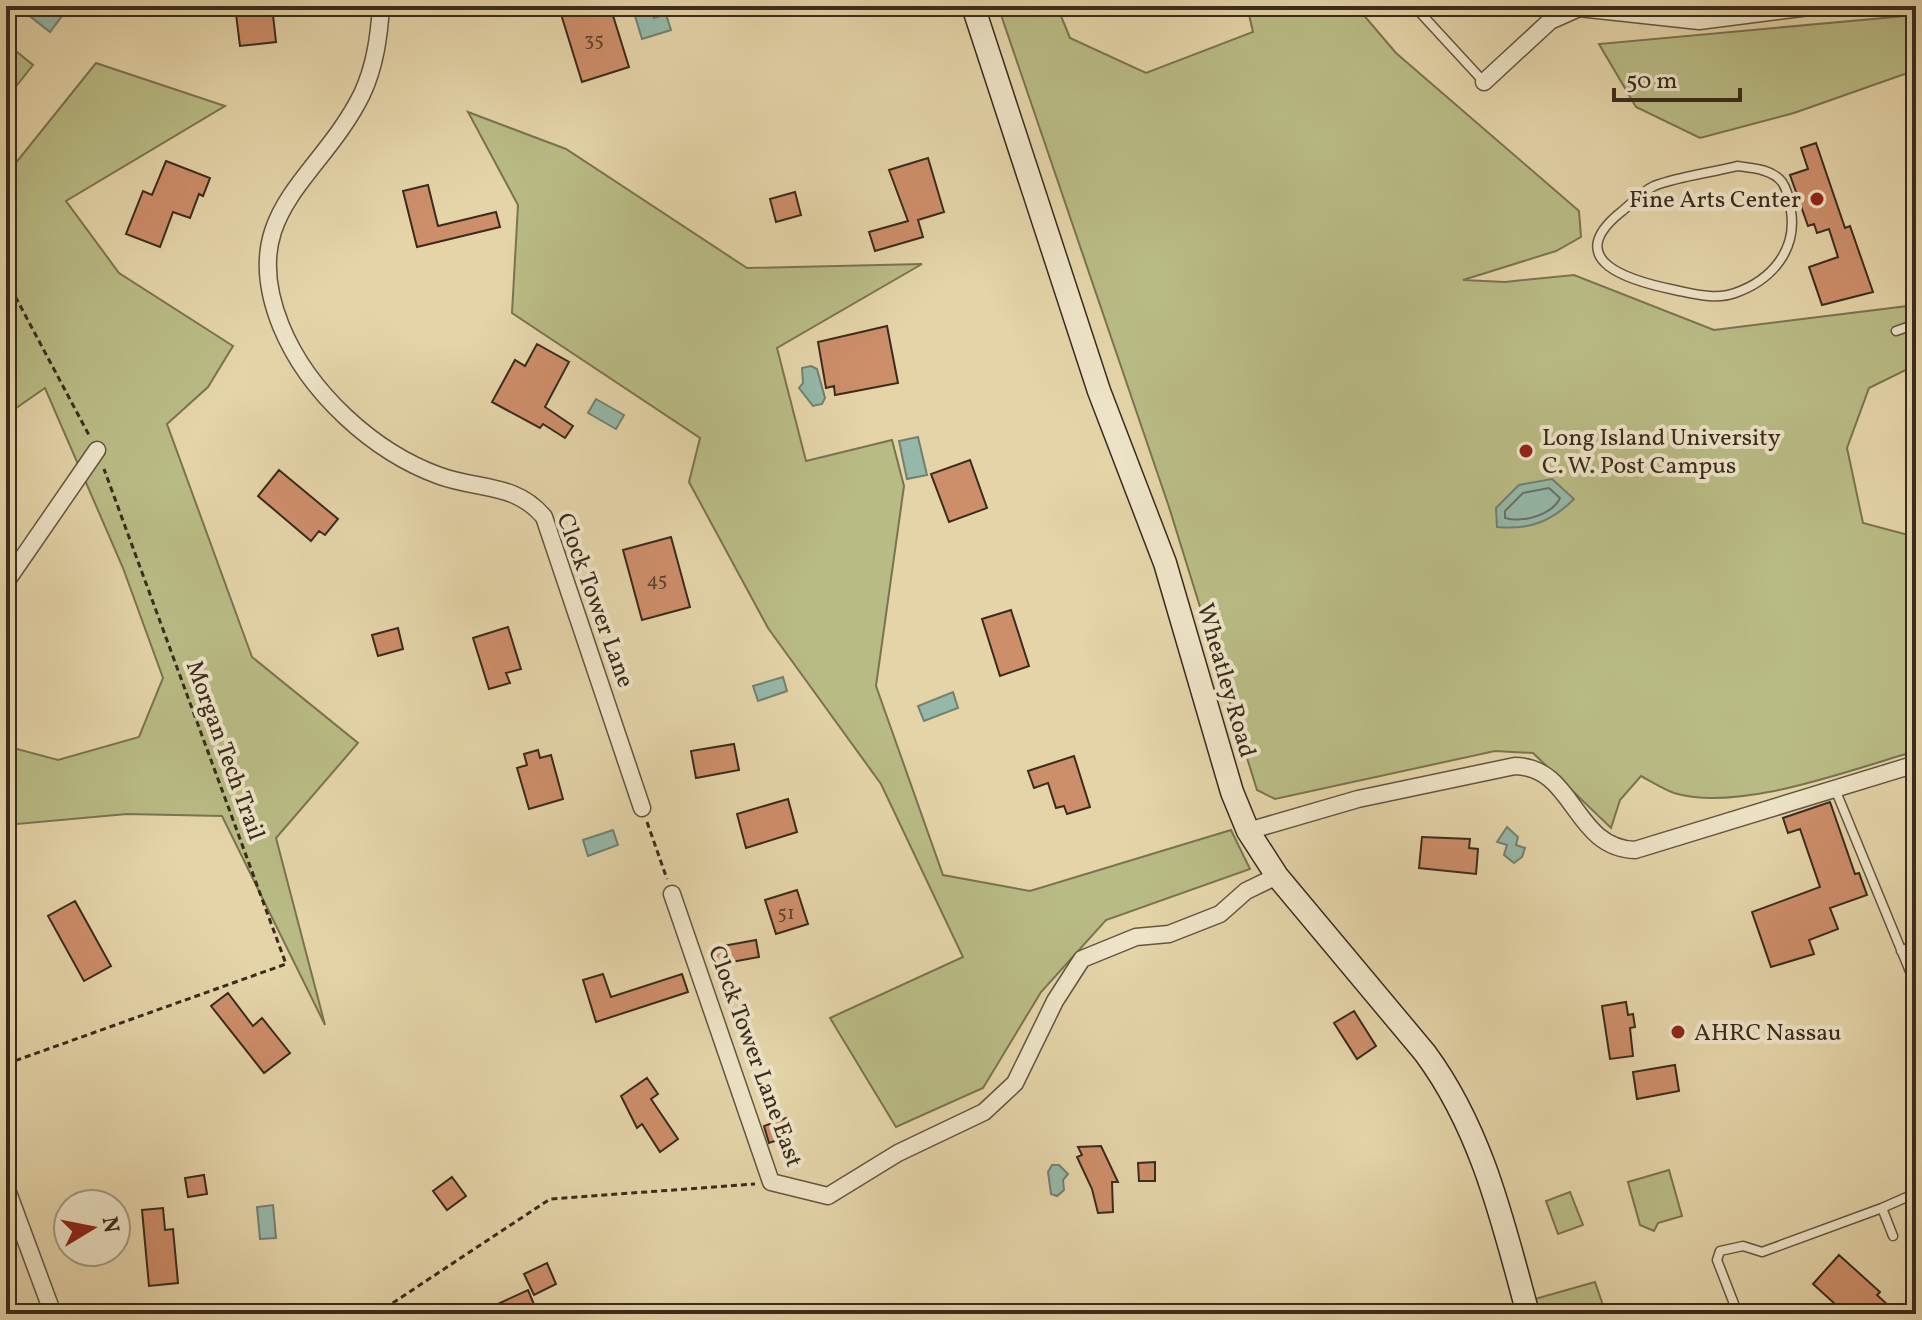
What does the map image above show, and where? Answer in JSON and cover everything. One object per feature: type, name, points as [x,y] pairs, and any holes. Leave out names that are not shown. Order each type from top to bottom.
[{"type":"main road","name":"Wheatley Road","points":[[973,6],[1099,391],[1165,563],[1232,792],[1248,831],[1277,876],[1441,1075],[1473,1130],[1528,1314]]},
{"type":"street","name":"Clock Tower Lane","points":[[381,6],[375,57],[362,94],[291,191],[276,221],[268,254],[268,272],[280,323],[313,380],[358,428],[402,459],[439,476],[530,500],[544,517],[642,808]]},
{"type":"street","points":[[1484,82],[1550,21],[1579,8],[1699,21],[1817,6]]},
{"type":"street","points":[[6,582],[97,450]]},
{"type":"street","points":[[1248,831],[1358,799],[1515,766],[1533,766],[1547,774],[1600,841],[1617,849],[1635,850],[1916,764]]},
{"type":"street","name":"Clock Tower Lane East","points":[[672,894],[771,1182],[828,1196],[898,1153],[984,1112],[1015,1083],[1055,1001],[1082,959],[1136,937],[1169,934],[1220,914],[1246,891],[1277,876]]},
{"type":"street","points":[[6,1187],[53,1314]]},
{"type":"lane","points":[[1414,6],[1484,82]]},
{"type":"lane","points":[[1737,166],[1765,170],[1782,182],[1794,230],[1784,258],[1762,279],[1734,294],[1706,297],[1650,285],[1607,267],[1596,244],[1600,229],[1652,187],[1737,166]]},
{"type":"lane","points":[[1896,331],[1916,324]]},
{"type":"lane","points":[[1835,788],[1916,986]]},
{"type":"lane","points":[[1901,951],[1916,944]]},
{"type":"lane","points":[[1738,1314],[1717,1260],[1720,1251],[1743,1246],[1762,1252],[1916,1193]]},
{"type":"lane","points":[[1882,1208],[1893,1236]]},
{"type":"path","name":"Morgan Tech Trail","points":[[6,279],[97,450],[286,964],[6,1064]]},
{"type":"path","points":[[642,808],[672,894]]},
{"type":"path","points":[[376,1314],[550,1199],[771,1182]]},
{"type":"green space","name":"Long Island University C. W. Post Campus","points":[[998,6],[1057,6],[1070,38],[1146,73],[1253,32],[1247,6],[1356,6],[1396,53],[1579,211],[1581,237],[1556,251],[1463,280],[1505,282],[1574,275],[1714,330],[1916,305],[1916,365],[1869,388],[1847,448],[1863,523],[1916,537],[1916,751],[1795,786],[1730,797],[1700,798],[1674,793],[1641,776],[1620,800],[1611,828],[1533,753],[1495,751],[1275,799],[1257,790],[1169,507]]},
{"type":"green space","points":[[1916,15],[1916,70],[1794,113],[1700,138],[1636,107],[1599,44]]},
{"type":"green space","points":[[6,43],[33,65],[6,99]]},
{"type":"green space","points":[[96,63],[225,106],[66,201],[119,273],[233,346],[208,387],[167,424],[252,657],[358,743],[276,838],[325,1025],[222,816],[127,814],[6,825],[6,746],[58,760],[139,737],[163,678],[123,568],[45,388],[6,415],[6,175]]},
{"type":"green space","points":[[468,112],[566,149],[747,268],[922,264],[777,348],[806,461],[892,440],[904,486],[876,686],[943,875],[1030,891],[1231,830],[1250,869],[1106,920],[1041,992],[983,1088],[896,1127],[830,1018],[963,957],[881,784],[768,628],[689,482],[700,438],[512,313],[518,205]]},
{"type":"green space","points":[[1669,1170],[1682,1216],[1658,1223],[1654,1231],[1640,1225],[1628,1182]]},
{"type":"green space","points":[[1570,1192],[1583,1225],[1558,1234],[1546,1201]]},
{"type":"green space","points":[[1595,1282],[1606,1314],[1528,1314],[1524,1302]]},
{"type":"green space","points":[[963,1305],[968,1314],[850,1314],[850,1309]]},
{"type":"water","points":[[25,6],[49,6],[62,16],[50,32],[22,10]]},
{"type":"water","points":[[632,6],[650,6],[654,18],[666,14],[671,30],[642,39]]},
{"type":"water","points":[[811,366],[817,369],[825,398],[822,404],[813,406],[799,388],[803,383],[802,368]]},
{"type":"water","points":[[596,399],[624,415],[616,429],[588,413]]},
{"type":"water","points":[[918,437],[927,475],[907,479],[899,441]]},
{"type":"water","points":[[1552,479],[1574,499],[1539,523],[1497,527],[1496,508],[1519,485]]},
{"type":"water","points":[[783,677],[787,691],[758,701],[753,686]]},
{"type":"water","points":[[953,692],[958,708],[924,721],[918,706]]},
{"type":"water","points":[[1507,827],[1518,837],[1516,845],[1525,848],[1522,857],[1514,863],[1504,855],[1507,845],[1497,842]]},
{"type":"water","points":[[613,830],[618,845],[588,856],[583,840]]},
{"type":"water","points":[[1052,1165],[1059,1165],[1068,1174],[1063,1180],[1064,1190],[1057,1196],[1051,1194],[1048,1172]]},
{"type":"water","points":[[273,1205],[276,1238],[260,1239],[257,1207]]},
{"type":"building","points":[[235,6],[272,6],[276,42],[240,46]]},
{"type":"building","points":[[575,6],[610,6],[629,67],[582,82],[560,11]]},
{"type":"building","name":"Fine Arts Center","points":[[1816,143],[1845,228],[1850,226],[1873,292],[1822,305],[1809,267],[1838,257],[1829,229],[1817,233],[1814,224],[1808,226],[1790,175],[1808,169],[1801,148]]},
{"type":"building","points":[[928,158],[944,212],[918,220],[923,237],[875,251],[869,232],[908,221],[889,170]]},
{"type":"building","points":[[166,161],[210,178],[203,196],[199,194],[190,218],[173,212],[160,247],[126,234],[143,191],[152,195]]},
{"type":"building","points":[[428,185],[438,226],[496,212],[500,227],[417,247],[403,191]]},
{"type":"building","points":[[795,192],[801,215],[776,222],[770,199]]},
{"type":"building","points":[[887,326],[898,383],[835,395],[834,386],[826,388],[818,342]]},
{"type":"building","points":[[537,344],[569,362],[545,407],[573,426],[565,438],[543,424],[540,428],[492,402],[515,360],[525,366]]},
{"type":"building","points":[[970,460],[987,508],[949,522],[931,474]]},
{"type":"building","points":[[279,470],[338,519],[325,535],[319,531],[311,541],[258,496]]},
{"type":"building","points":[[671,537],[690,607],[642,620],[623,550]]},
{"type":"building","points":[[1011,610],[1029,666],[1000,676],[982,619]]},
{"type":"building","points":[[508,627],[521,669],[506,673],[510,683],[489,689],[473,638]]},
{"type":"building","points":[[398,628],[403,649],[378,656],[372,635]]},
{"type":"building","points":[[734,744],[739,770],[696,778],[691,751]]},
{"type":"building","points":[[538,750],[540,758],[551,755],[563,799],[529,809],[517,768],[527,765],[524,754]]},
{"type":"building","points":[[1074,756],[1090,807],[1067,814],[1064,806],[1056,808],[1048,783],[1034,788],[1028,771]]},
{"type":"building","points":[[788,799],[797,832],[746,848],[737,814]]},
{"type":"building","points":[[1830,802],[1855,874],[1859,873],[1867,895],[1830,908],[1838,929],[1809,940],[1814,954],[1771,967],[1752,912],[1820,887],[1800,829],[1788,833],[1783,818]]},
{"type":"building","points":[[1422,837],[1470,839],[1469,848],[1478,849],[1476,874],[1419,868]]},
{"type":"building","points":[[797,890],[808,924],[776,934],[765,900]]},
{"type":"building","points":[[75,901],[111,966],[84,981],[48,916]]},
{"type":"building","points":[[756,940],[759,957],[715,965],[712,948]]},
{"type":"building","points":[[603,974],[611,997],[682,974],[688,992],[596,1022],[583,980]]},
{"type":"building","points":[[228,993],[253,1026],[262,1018],[290,1053],[264,1073],[211,1006]]},
{"type":"building","points":[[1626,1002],[1628,1015],[1633,1014],[1635,1027],[1630,1028],[1633,1056],[1610,1059],[1602,1006]]},
{"type":"building","points":[[1354,1011],[1376,1046],[1357,1059],[1334,1023]]},
{"type":"building","points":[[1675,1065],[1679,1091],[1637,1099],[1633,1072]]},
{"type":"building","points":[[647,1078],[658,1094],[651,1099],[678,1139],[660,1152],[642,1124],[637,1128],[621,1096]]},
{"type":"building","points":[[786,1118],[792,1135],[769,1143],[764,1126]]},
{"type":"building","points":[[1101,1146],[1118,1182],[1112,1182],[1113,1212],[1098,1213],[1092,1189],[1077,1157],[1082,1155],[1078,1147]]},
{"type":"building","points":[[1155,1162],[1155,1181],[1139,1181],[1138,1163]]},
{"type":"building","points":[[204,1175],[207,1194],[188,1197],[185,1178]]},
{"type":"building","points":[[452,1177],[466,1196],[447,1210],[433,1191]]},
{"type":"building","points":[[163,1208],[165,1230],[173,1229],[178,1283],[149,1286],[142,1210]]},
{"type":"building","points":[[1839,1255],[1880,1292],[1877,1295],[1890,1307],[1883,1314],[1873,1314],[1865,1307],[1859,1314],[1846,1314],[1813,1284]]},
{"type":"building","points":[[547,1263],[556,1284],[534,1295],[524,1274]]},
{"type":"building","points":[[528,1290],[538,1314],[476,1314]]},
{"type":"place","name":"Fine Arts Center","points":[[1817,199]]},
{"type":"place","name":"Long Island University C. W. Post Campus","points":[[1526,451]]},
{"type":"place","name":"AHRC Nassau","points":[[1678,1032]]}]
